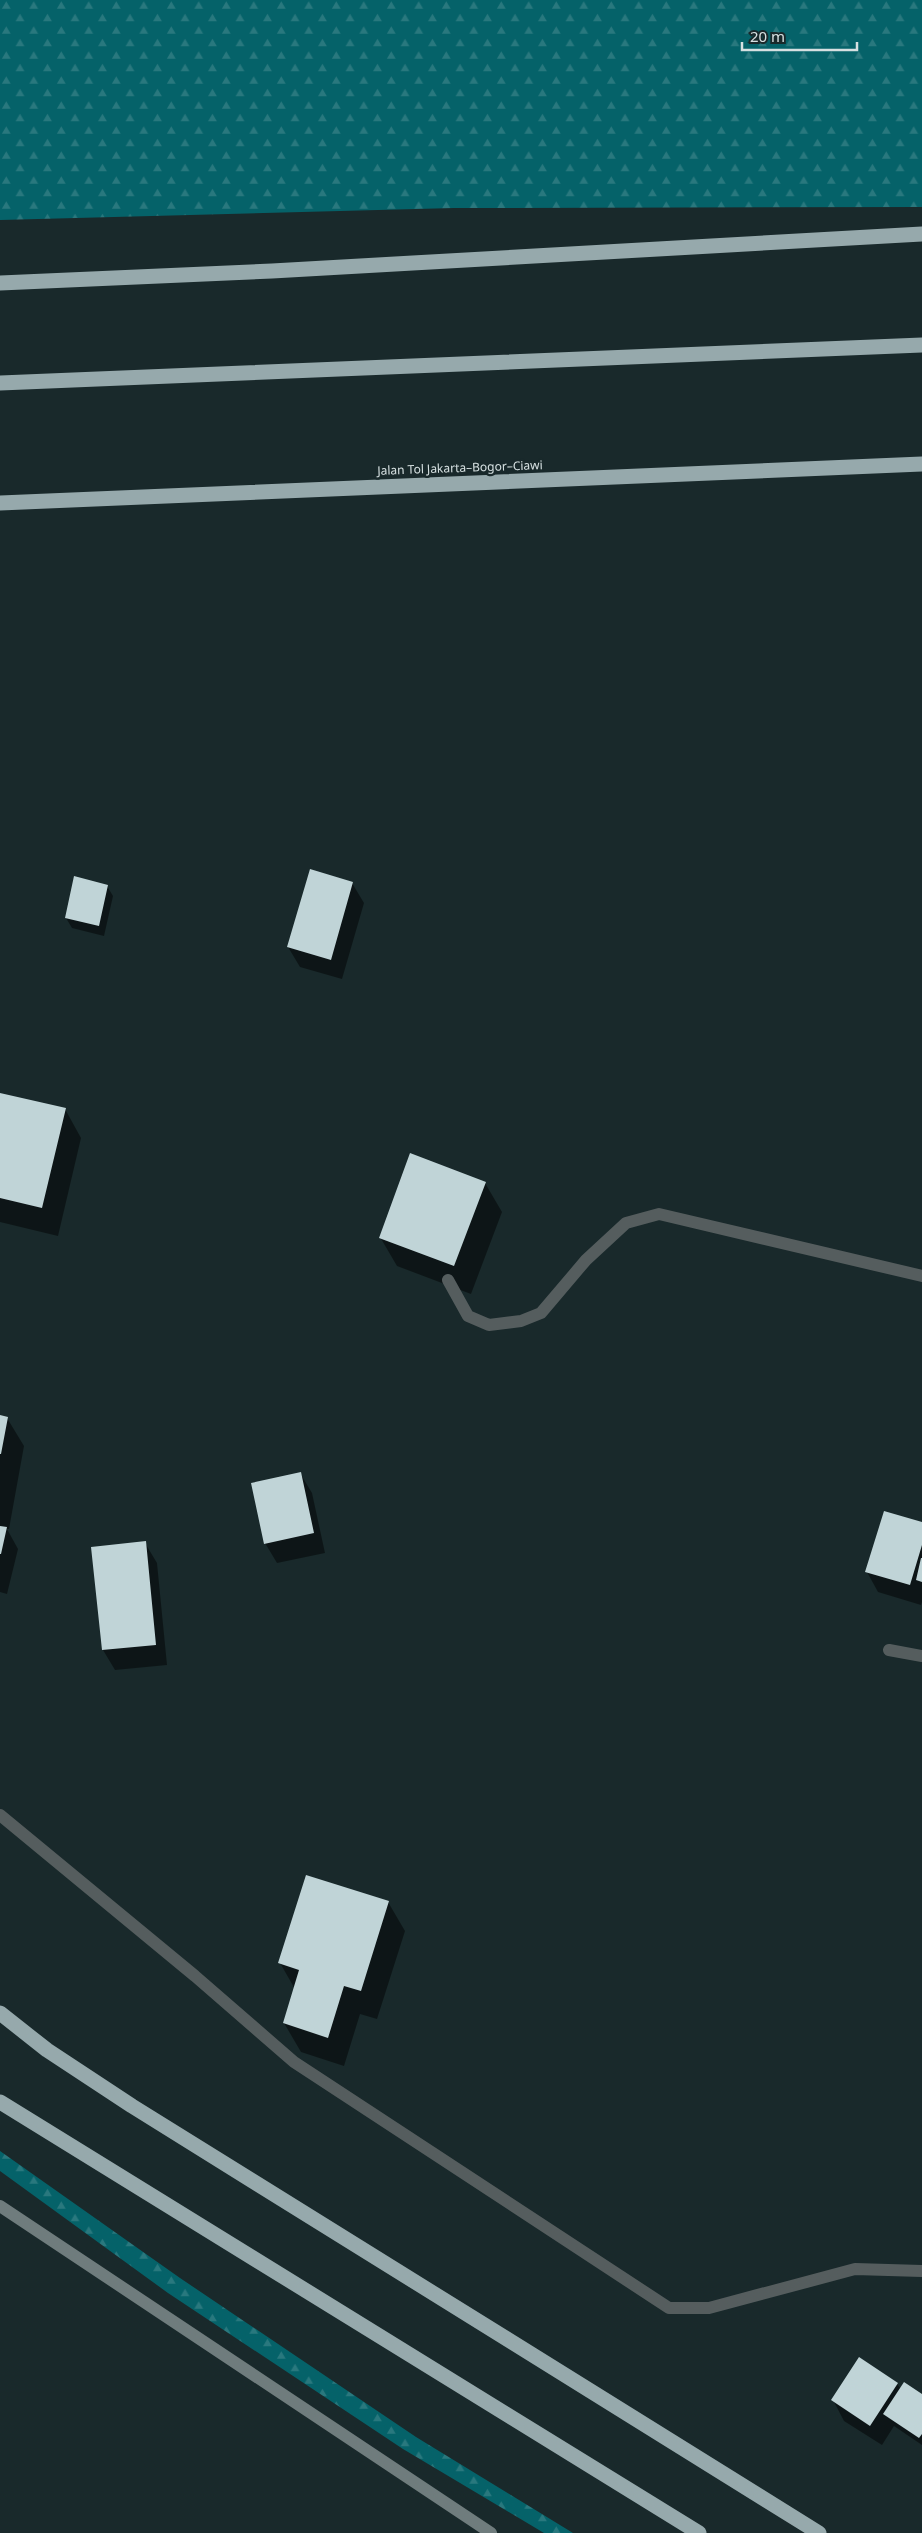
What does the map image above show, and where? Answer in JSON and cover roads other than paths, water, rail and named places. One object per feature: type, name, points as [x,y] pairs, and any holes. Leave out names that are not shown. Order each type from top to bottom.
[{"type":"highway","points":[[0,283],[272,272],[922,234]]},
{"type":"highway","points":[[0,383],[922,345]]},
{"type":"highway","name":"Jalan Tol Jakarta–Bogor–Ciawi","points":[[0,503],[922,464]]},
{"type":"highway","points":[[0,2013],[47,2050],[132,2106],[819,2533]]},
{"type":"highway","points":[[0,2102],[699,2533]]},
{"type":"main road","points":[[0,2206],[491,2533]]},
{"type":"street","points":[[448,1280],[468,1316],[489,1325],[521,1321],[541,1313],[586,1260],[626,1223],[659,1214],[922,1276]]},
{"type":"street","points":[[889,1650],[922,1656]]},
{"type":"street","points":[[0,1815],[195,1976],[294,2062],[669,2308],[709,2308],[854,2269],[922,2270]]}]
